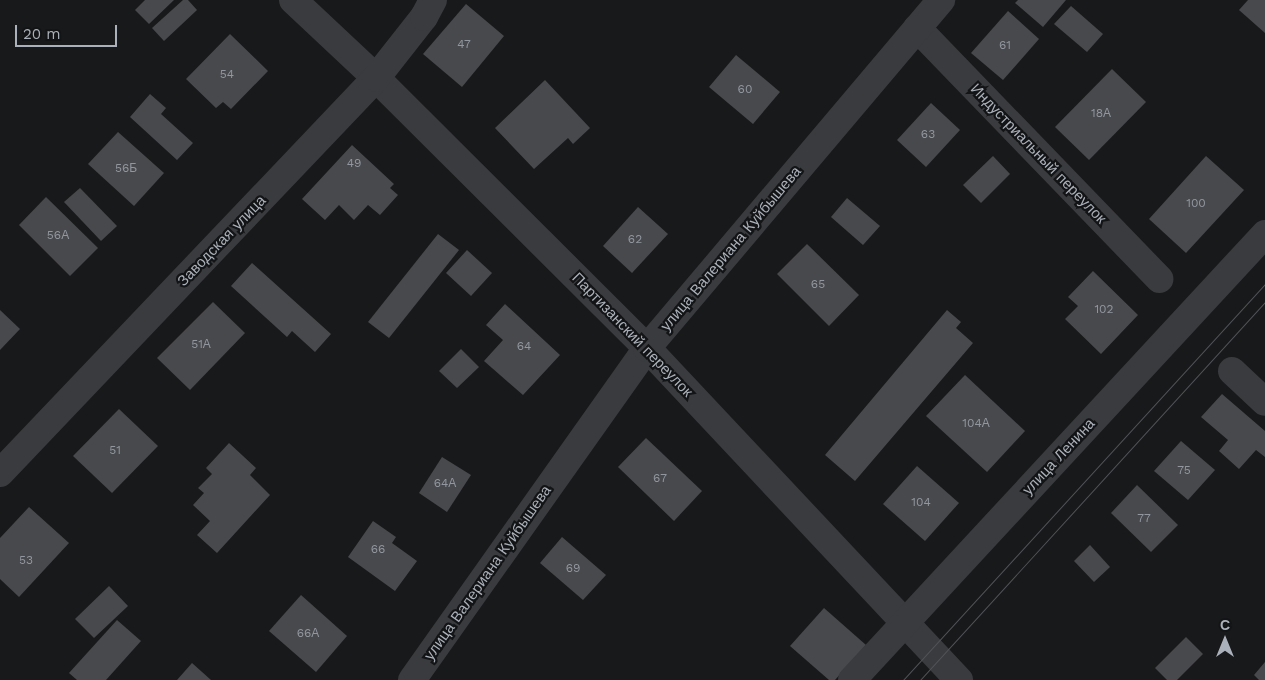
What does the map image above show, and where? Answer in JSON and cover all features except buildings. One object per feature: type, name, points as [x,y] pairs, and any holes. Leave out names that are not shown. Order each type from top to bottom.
[{"type":"street","name":"Партизанский переулок","points":[[293,0],[376,78],[647,348],[960,680]]},
{"type":"street","name":"Заводская улица","points":[[0,473],[376,78],[424,17],[433,0]]},
{"type":"street","name":"улица Валериана Куйбышева","points":[[412,680],[647,348],[941,0]]},
{"type":"street","name":"Индустриальный переулок","points":[[917,28],[1158,279]]},
{"type":"street","name":"улица Ленина","points":[[852,680],[1265,234]]},
{"type":"street","points":[[1232,371],[1265,402]]},
{"type":"tram line","points":[[903,680],[1265,284]]},
{"type":"tram line","points":[[920,680],[1265,302]]}]
